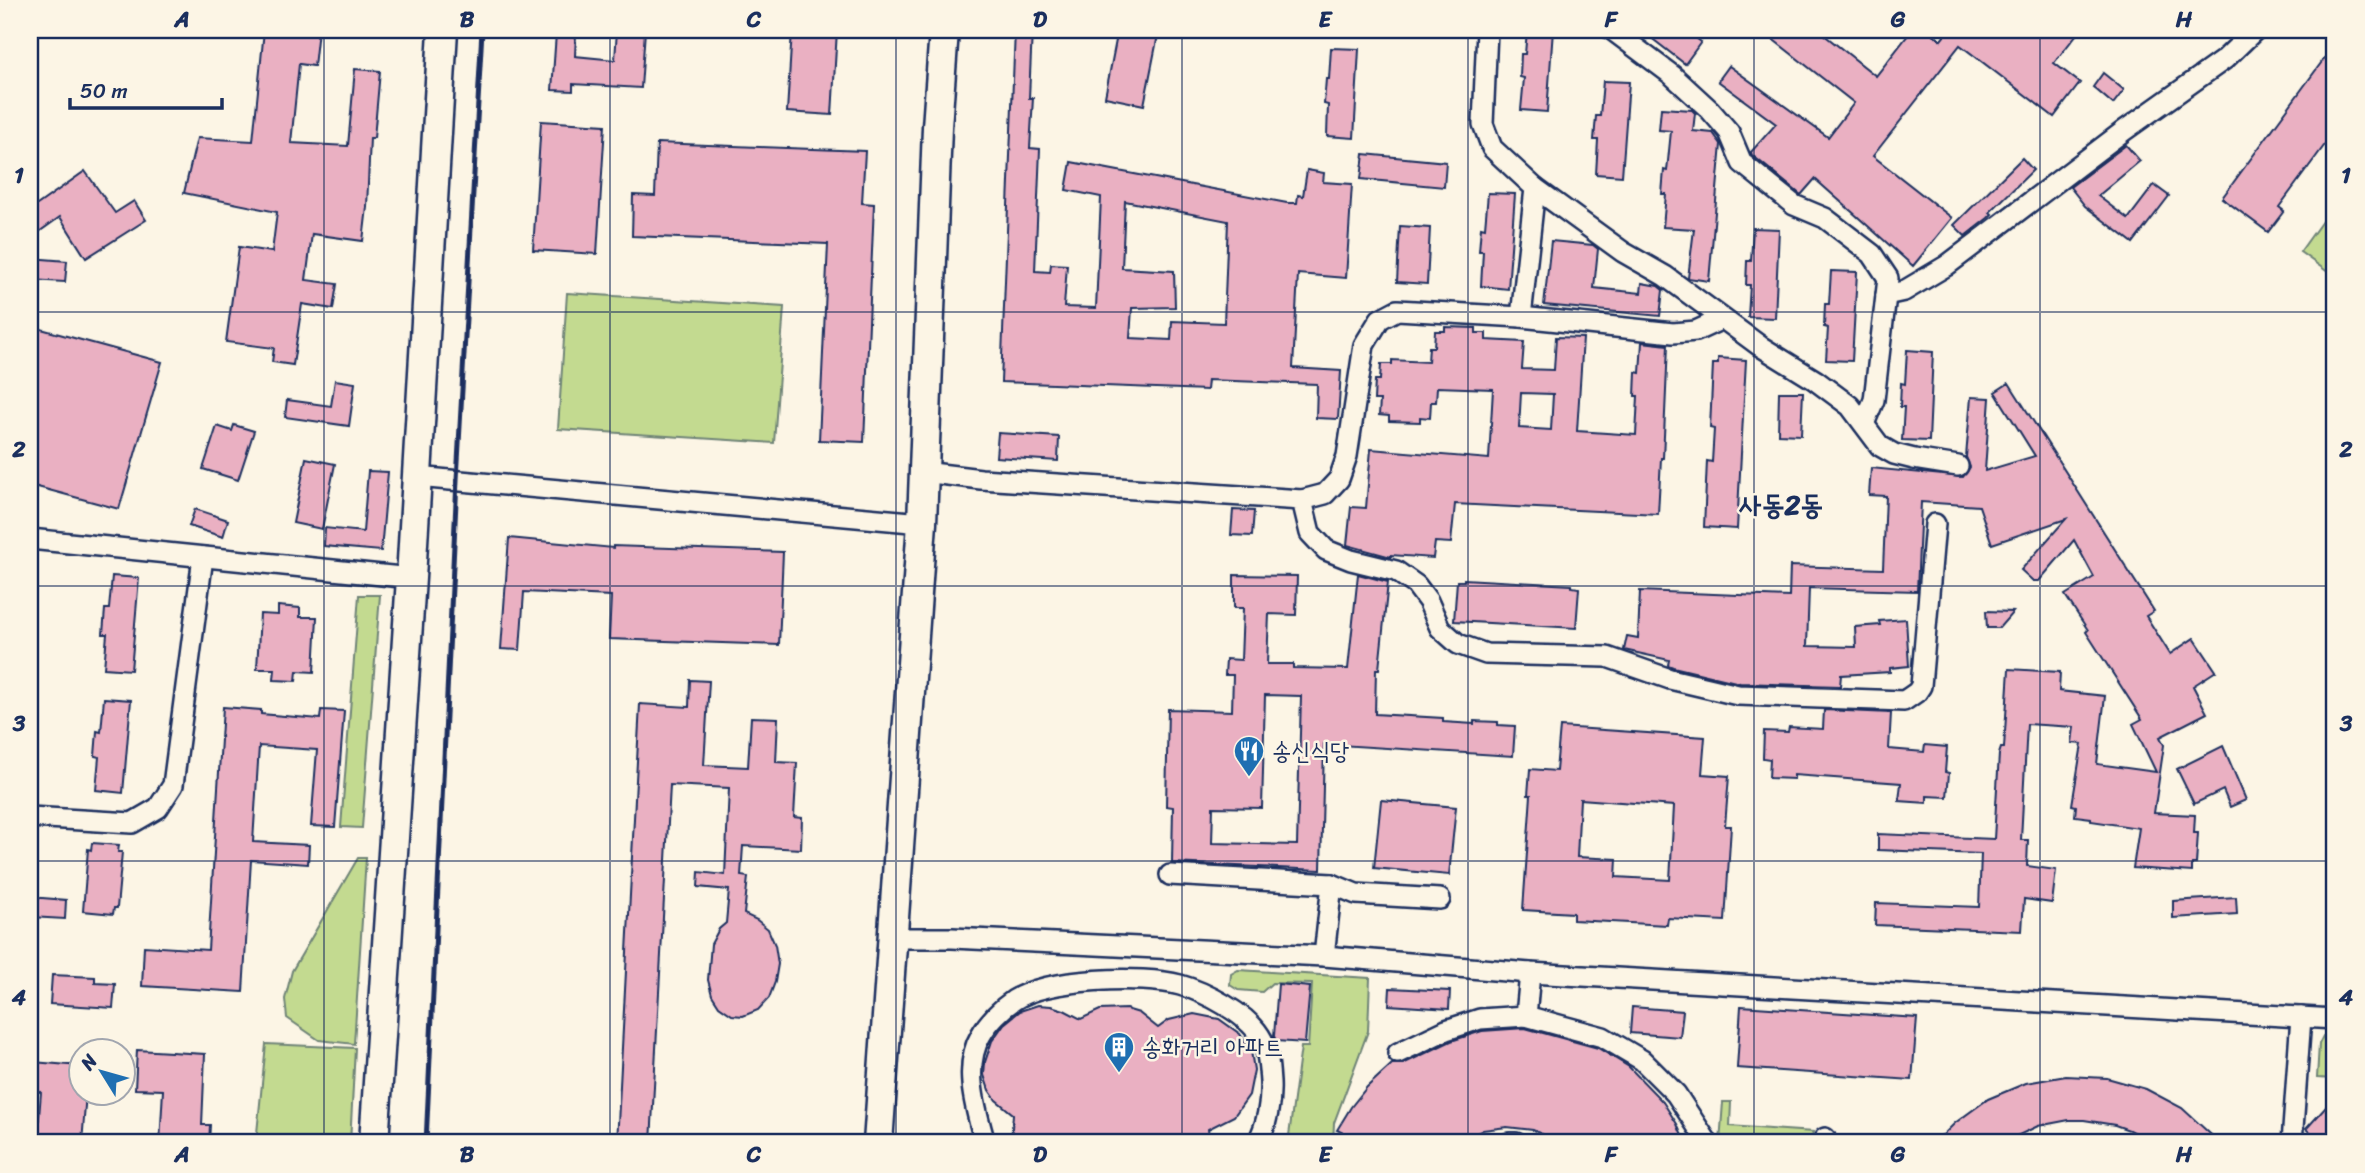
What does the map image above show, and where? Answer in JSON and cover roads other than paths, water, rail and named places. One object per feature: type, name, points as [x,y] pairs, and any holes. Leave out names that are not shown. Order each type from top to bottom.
[{"type":"main road","points":[[374,1143],[443,30]]},
{"type":"main road","points":[[878,1143],[922,523],[944,30]]},
{"type":"street","points":[[1487,30],[1483,124],[1492,148],[1535,188],[1623,252],[1665,276],[1722,319],[1833,393],[1850,406],[1880,446],[1894,454],[1958,466]]},
{"type":"street","points":[[1612,30],[1672,75],[1710,110],[1729,132],[1742,163],[1794,205],[1825,218],[1872,254],[1888,278],[1874,400],[1864,425]]},
{"type":"street","points":[[1886,295],[1904,291],[1947,266],[2125,130],[2225,60],[2255,30]]},
{"type":"street","points":[[1521,317],[1535,188]]},
{"type":"street","points":[[923,472],[995,480],[1302,500],[1325,494],[1339,479],[1347,456],[1364,345],[1380,319],[1397,310],[1521,317],[1673,333],[1696,331],[1722,319]]},
{"type":"street","points":[[417,477],[922,523]]},
{"type":"street","points":[[1302,500],[1310,533],[1326,550],[1351,560],[1396,571],[1416,585],[1428,601],[1440,628],[1458,644],[1486,654],[1607,657],[1670,679],[1738,695],[1903,701],[1917,692],[1921,686],[1935,524]]},
{"type":"street","points":[[30,540],[411,578]]},
{"type":"street","points":[[30,817],[132,823],[158,808],[173,785],[203,557]]},
{"type":"street","points":[[1170,875],[1332,884],[1356,894],[1440,899]]},
{"type":"street","points":[[1324,956],[1332,884]]},
{"type":"street","points":[[894,938],[952,937],[1324,956],[1530,973],[2335,1019]]},
{"type":"street","points":[[1131,981],[1137,947]]},
{"type":"street","points":[[1526,1016],[1530,973]]},
{"type":"street","points":[[985,1143],[972,1088],[972,1062],[980,1036],[996,1016],[1014,1000],[1041,989],[1081,981],[1178,985],[1211,996],[1239,1015],[1260,1036],[1269,1063],[1271,1096],[1262,1134],[1257,1143]]},
{"type":"street","points":[[1398,1054],[1446,1030],[1480,1019],[1526,1016],[1603,1038],[1642,1060],[1676,1094],[1706,1143]]},
{"type":"street","points":[[2292,1143],[2301,1017]]},
{"type":"street","points":[[1509,1143],[1517,1143]]},
{"type":"railway","points":[[426,1143],[457,480],[482,30]]},
{"type":"place","name":"송신식당","points":[[1249,778]]},
{"type":"place","name":"송화거리 아파트","points":[[1119,1074]]},
{"type":"district","name":"사동2동","points":[[1781,504]]}]
